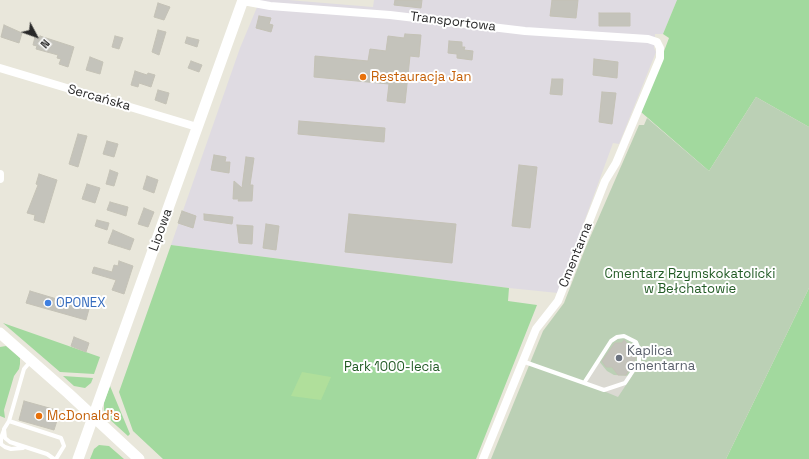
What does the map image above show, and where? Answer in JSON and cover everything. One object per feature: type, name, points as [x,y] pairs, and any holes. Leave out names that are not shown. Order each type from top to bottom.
[{"type":"main road","name":"Lipowa","points":[[78,459],[243,1]]},
{"type":"main road","points":[[0,334],[93,416],[138,459]]},
{"type":"street","name":"Transportowa","points":[[243,1],[270,6],[390,15],[525,30],[648,39],[657,42],[660,48]]},
{"type":"street","name":"Cmentarna","points":[[483,459],[536,329],[558,301],[606,181],[616,163],[660,58],[660,48]]},
{"type":"street","name":"Sercańska","points":[[0,68],[197,127]]},
{"type":"street","points":[[0,174],[0,179]]},
{"type":"lane","points":[[522,361],[584,383],[604,390],[625,383],[639,362],[640,356],[636,342],[624,336],[617,337],[611,341],[584,383]]},
{"type":"lane","points":[[25,448],[10,449],[5,447],[1,444],[1,438],[4,429],[9,422],[24,370],[32,361]]},
{"type":"lane","points":[[4,429],[5,438],[10,442],[47,454],[55,459],[64,446],[62,438],[9,422]]},
{"type":"shaded area","points":[[260,0],[288,0],[373,7],[374,0],[677,0],[663,34],[655,34],[654,48],[656,52],[619,144],[613,143],[558,293],[171,245],[240,48]]},
{"type":"shaded area","points":[[598,360],[607,371],[614,375],[632,376],[618,397],[584,383]]},
{"type":"green space","points":[[677,0],[809,0],[809,127],[756,97],[709,171],[641,112],[669,38],[663,34]]},
{"type":"green space","name":"Cmentarz Rzymskokatolicki w Bełchatowie","points":[[756,97],[809,127],[809,288],[726,459],[491,459],[543,331],[564,303],[585,249],[639,125],[644,125],[647,118],[709,171]]},
{"type":"green space","name":"Park 1000-lecia","points":[[171,245],[509,288],[508,301],[537,305],[476,459],[163,459],[133,431],[119,392]]},
{"type":"green space","points":[[809,288],[809,459],[726,459]]},
{"type":"green space","points":[[3,323],[100,357],[94,374],[60,372]]},
{"type":"green space","points":[[6,346],[20,358],[20,364],[19,369],[14,376],[4,410],[5,418],[0,416],[0,347]]},
{"type":"green space","points":[[302,372],[331,377],[321,400],[291,396]]},
{"type":"green space","points":[[63,376],[93,378],[91,383],[85,388],[74,386]]},
{"type":"green space","points":[[110,386],[130,434],[128,436],[107,417],[104,410],[104,402]]},
{"type":"green space","points":[[99,445],[109,446],[124,459],[90,459],[94,449]]},
{"type":"building","points":[[395,0],[422,0],[421,8],[394,5]]},
{"type":"building","points":[[552,0],[578,0],[576,18],[550,16]]},
{"type":"building","points":[[158,3],[170,7],[164,20],[154,17]]},
{"type":"building","points":[[599,13],[630,13],[630,26],[599,26]]},
{"type":"building","points":[[259,16],[271,18],[269,24],[273,25],[271,32],[256,28]]},
{"type":"building","points":[[4,25],[22,33],[19,43],[1,37]]},
{"type":"building","points":[[158,30],[166,32],[159,55],[152,52]]},
{"type":"building","points":[[405,34],[421,35],[419,57],[410,56],[405,103],[387,101],[389,84],[314,77],[315,56],[368,61],[370,49],[386,51],[388,36],[404,38]]},
{"type":"building","points":[[40,36],[74,47],[68,67],[59,64],[61,59],[57,58],[58,55],[36,49],[37,46],[33,45],[35,37],[39,38]]},
{"type":"building","points":[[115,36],[123,38],[119,49],[112,47]]},
{"type":"building","points":[[187,37],[199,40],[197,47],[185,43]]},
{"type":"building","points":[[449,41],[462,42],[462,47],[465,47],[464,50],[473,51],[472,60],[457,58],[457,54],[448,53]]},
{"type":"building","points":[[90,57],[103,62],[100,74],[86,70]]},
{"type":"building","points":[[594,59],[618,62],[617,78],[593,75]]},
{"type":"building","points":[[191,61],[202,65],[199,72],[188,68]]},
{"type":"building","points":[[135,71],[147,75],[148,73],[155,75],[151,87],[139,83],[138,87],[131,85]]},
{"type":"building","points":[[552,79],[563,79],[562,95],[550,94]]},
{"type":"building","points":[[158,90],[169,93],[166,104],[155,100]]},
{"type":"building","points":[[602,92],[616,93],[612,124],[599,122]]},
{"type":"building","points":[[299,121],[385,128],[384,142],[298,134]]},
{"type":"building","points":[[78,134],[87,136],[78,167],[69,164]]},
{"type":"building","points":[[107,141],[118,144],[114,157],[103,154]]},
{"type":"building","points":[[214,155],[226,157],[225,162],[230,162],[229,173],[211,170]]},
{"type":"building","points":[[246,157],[254,158],[250,185],[253,185],[252,201],[238,201],[239,199],[233,199],[234,181],[242,188]]},
{"type":"building","points":[[519,165],[537,167],[530,228],[512,226]]},
{"type":"building","points":[[110,170],[118,173],[114,186],[106,184]]},
{"type":"building","points":[[39,174],[57,180],[44,223],[34,220],[35,215],[27,213],[38,185],[36,184]]},
{"type":"building","points":[[147,176],[158,180],[154,193],[143,189]]},
{"type":"building","points":[[87,184],[100,188],[95,203],[82,199]]},
{"type":"building","points":[[110,202],[128,207],[126,216],[107,210]]},
{"type":"building","points":[[144,208],[154,212],[148,227],[138,224]]},
{"type":"building","points":[[182,211],[196,216],[193,228],[178,223]]},
{"type":"building","points":[[204,214],[233,217],[232,224],[204,220]]},
{"type":"building","points":[[349,214],[456,224],[452,263],[345,252]]},
{"type":"building","points":[[97,220],[109,223],[107,230],[95,226]]},
{"type":"building","points":[[266,224],[279,226],[276,250],[263,248]]},
{"type":"building","points":[[237,225],[253,226],[252,244],[239,243]]},
{"type":"building","points":[[113,230],[134,239],[130,250],[108,243]]},
{"type":"building","points":[[119,261],[133,266],[124,294],[112,290],[116,280],[92,273],[94,267],[112,272],[114,265],[118,266]]},
{"type":"building","name":"OPONEX","points":[[30,291],[77,305],[79,298],[89,301],[86,308],[89,309],[86,320],[26,303]]},
{"type":"building","points":[[74,337],[89,343],[86,352],[71,346]]},
{"type":"building","name":"Kaplica cmentarna","points":[[624,340],[630,346],[634,346],[633,350],[636,358],[626,375],[618,375],[612,367],[606,367],[602,361],[615,343],[622,343]]},
{"type":"building","name":"McDonald's","points":[[24,401],[60,411],[54,430],[19,420]]},
{"type":"place","name":"Restauracja Jan","points":[[363,77]]},
{"type":"place","name":"OPONEX","points":[[48,303]]},
{"type":"place","name":"Kaplica cmentarna","points":[[619,358]]},
{"type":"place","name":"McDonald's","points":[[39,416]]}]
